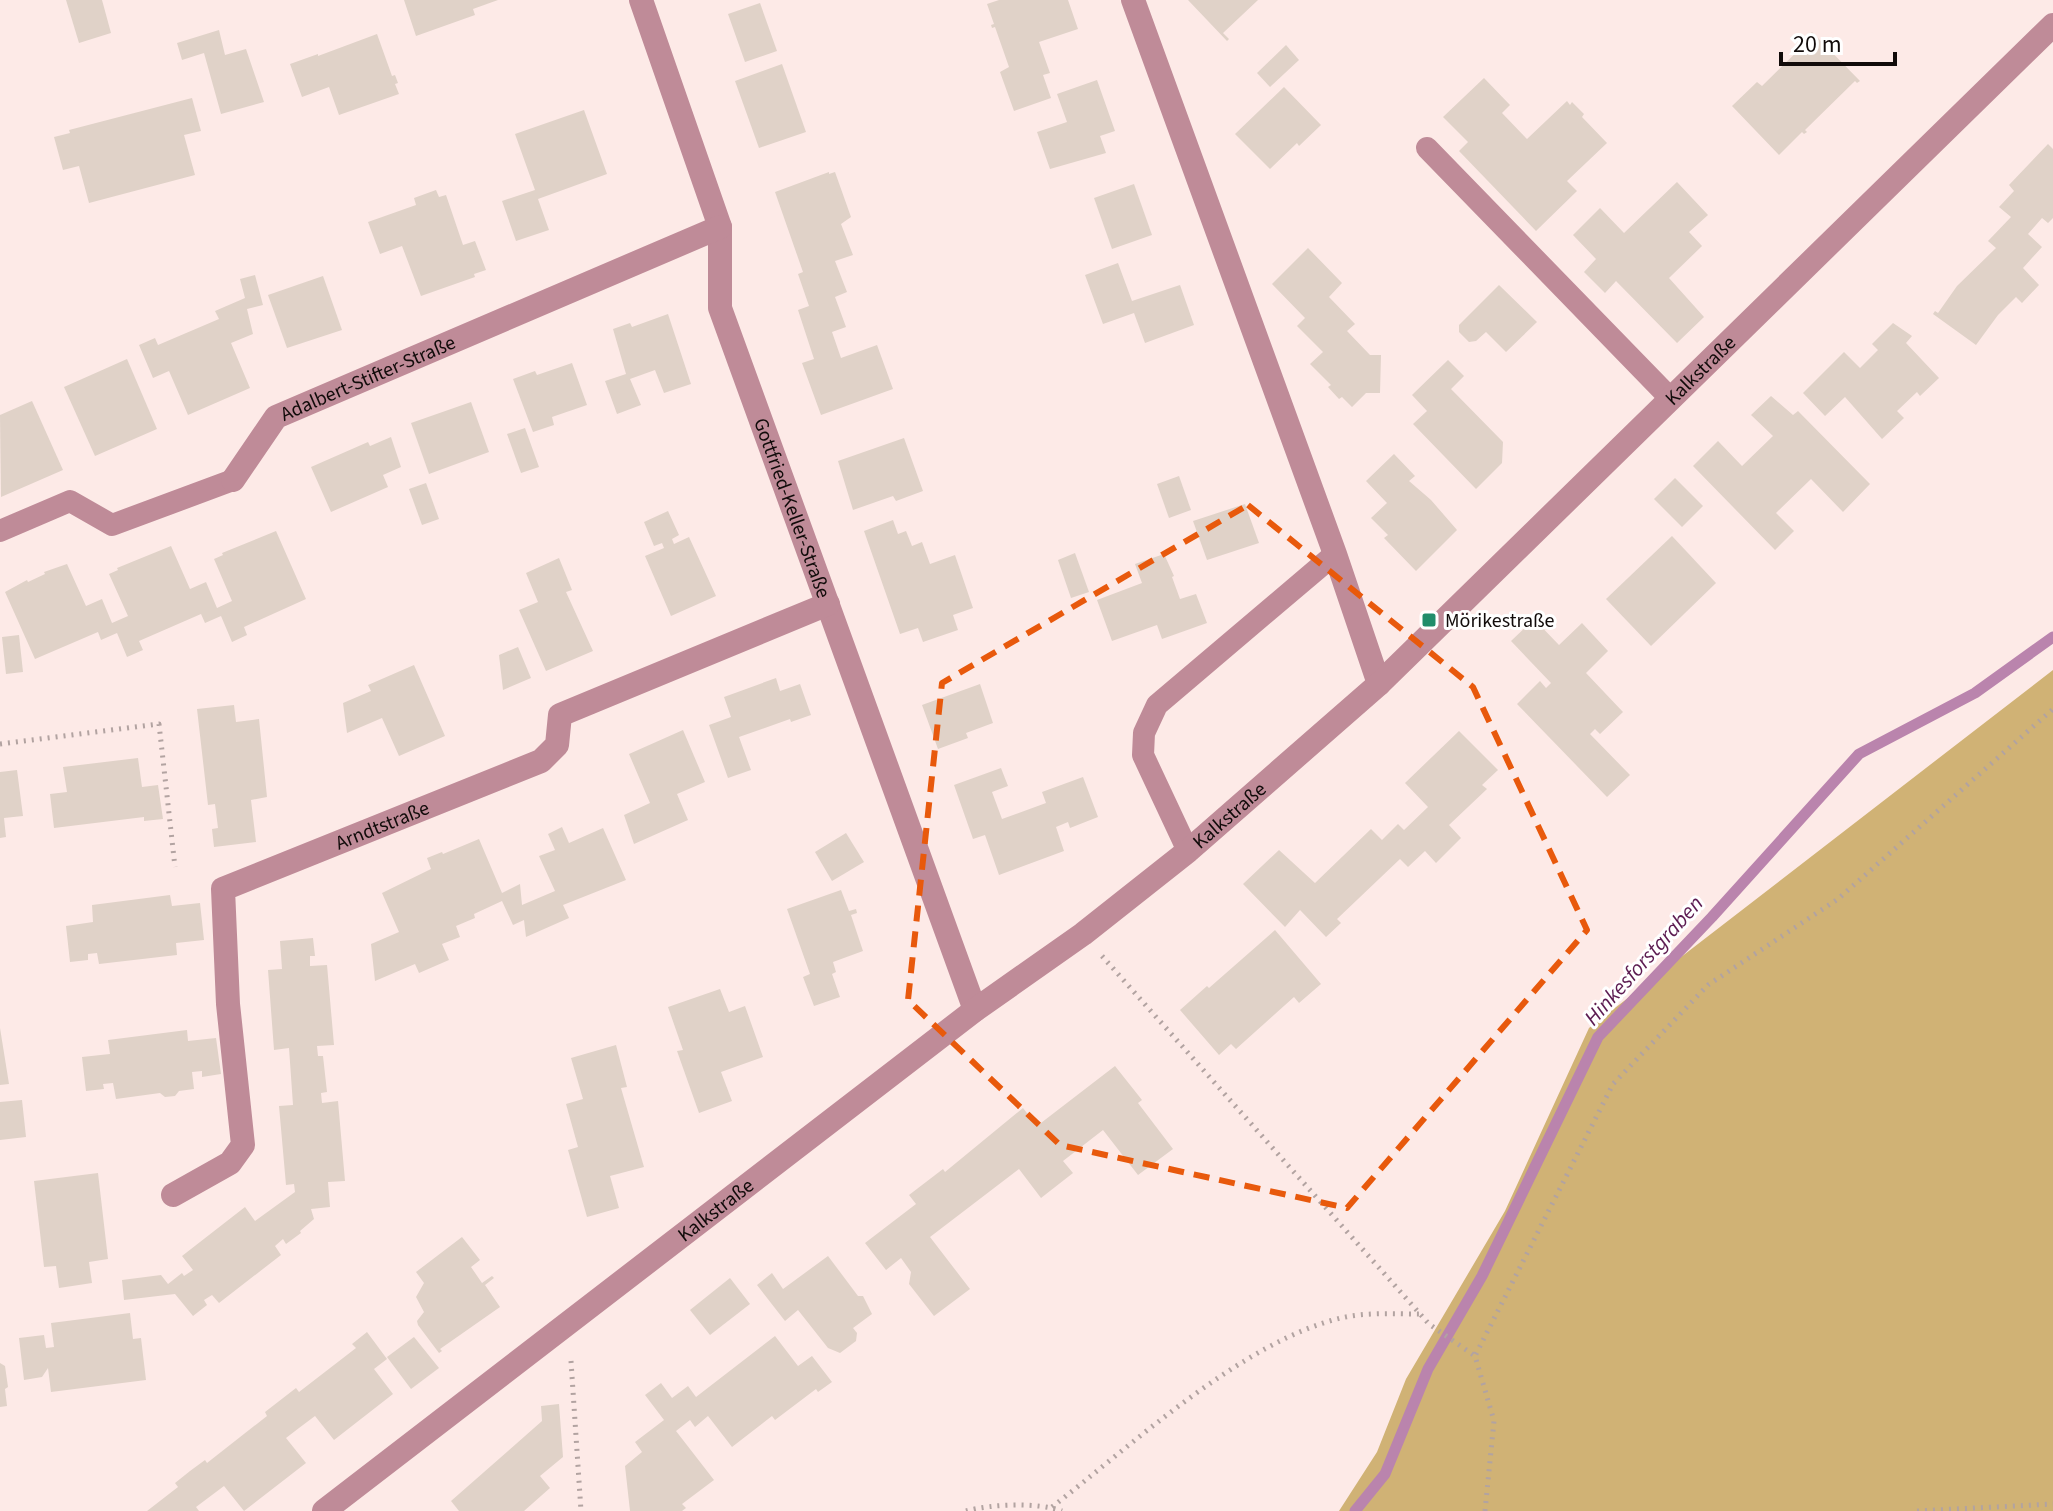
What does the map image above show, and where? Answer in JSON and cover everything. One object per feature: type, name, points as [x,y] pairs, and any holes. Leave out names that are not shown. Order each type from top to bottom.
[{"type":"street","name":"Gottfried-Keller-Straße","points":[[641,0],[720,227],[720,308],[975,1010]]},
{"type":"street","points":[[1133,0],[1335,554],[1379,684]]},
{"type":"street","name":"Kalkstraße","points":[[324,1511],[975,1010],[1083,934],[1188,851],[1379,684],[2053,25]]},
{"type":"street","name":"Adalbert-Stifter-Straße","points":[[233,480],[276,417],[720,227]]},
{"type":"street","name":"Arndtstraße","points":[[173,1195],[230,1163],[243,1145],[228,1004],[223,889],[541,761],[557,745],[560,715],[828,604]]},
{"type":"lane","points":[[1427,148],[1671,399]]},
{"type":"lane","name":"Adalbert-Stifter-Straße","points":[[0,531],[70,501],[112,525],[233,480]]},
{"type":"lane","points":[[1188,851],[1143,755],[1144,733],[1157,705],[1335,554]]},
{"type":"path","points":[[1475,1356],[1613,1084],[1708,985],[1838,899],[2053,709]]},
{"type":"path","points":[[0,744],[159,724],[175,867]]},
{"type":"path","points":[[1083,934],[1429,1324],[1475,1356],[1494,1421],[1485,1511]]},
{"type":"path","points":[[1052,1507],[1197,1394],[1256,1354],[1298,1332],[1344,1317],[1421,1314]]},
{"type":"path","points":[[568,1324],[581,1511]]},
{"type":"path","points":[[1917,1511],[2053,1504]]},
{"type":"path","points":[[966,1511],[1006,1506],[1052,1507],[1062,1511]]},
{"type":"highlighted area","points":[[1248,505],[1473,687],[1587,930],[1347,1208],[1060,1145],[908,1000],[942,683]]},
{"type":"shaded area","points":[[2053,670],[2053,1511],[1339,1511],[1377,1452],[1406,1379],[1505,1211],[1589,1028]]},
{"type":"building","points":[[66,0],[102,0],[111,33],[79,43]]},
{"type":"building","points":[[404,0],[498,0],[473,9],[475,15],[416,36]]},
{"type":"building","points":[[999,0],[1068,0],[1078,29],[1039,42],[1050,73],[1043,75],[1051,98],[1014,111],[1000,72],[1009,67],[995,27],[992,28],[994,24],[987,4]]},
{"type":"building","points":[[1188,0],[1258,0],[1223,33],[1229,39],[1227,41]]},
{"type":"building","points":[[760,3],[777,51],[745,62],[728,14]]},
{"type":"building","points":[[219,30],[225,55],[246,49],[264,102],[221,114],[204,53],[182,60],[177,43]]},
{"type":"building","points":[[1812,32],[1860,81],[1855,81],[1805,130],[1807,132],[1802,132],[1779,155],[1732,106],[1757,82],[1762,86],[1813,36],[1810,34]]},
{"type":"building","points":[[377,34],[392,76],[395,75],[398,83],[395,84],[399,94],[339,115],[329,87],[302,97],[290,64]]},
{"type":"building","points":[[1286,45],[1299,60],[1270,87],[1257,73]]},
{"type":"building","points":[[782,64],[806,132],[759,148],[735,81]]},
{"type":"building","points":[[1484,78],[1510,105],[1502,113],[1527,139],[1567,101],[1584,114],[1582,117],[1607,143],[1567,181],[1577,191],[1536,231],[1459,151],[1468,142],[1443,117]]},
{"type":"building","points":[[1097,80],[1115,131],[1100,136],[1106,153],[1050,169],[1037,132],[1067,122],[1057,94]]},
{"type":"building","points":[[1284,87],[1321,125],[1270,169],[1235,134]]},
{"type":"building","points":[[192,98],[201,131],[184,135],[195,175],[89,203],[79,166],[63,170],[54,137],[70,133],[69,130]]},
{"type":"building","points":[[584,110],[607,174],[538,199],[549,230],[516,241],[502,201],[535,190],[515,134]]},
{"type":"building","points":[[2048,144],[2053,149],[2053,218],[2048,223],[2042,218],[2028,234],[2042,247],[2023,268],[2039,285],[2022,303],[2016,297],[1976,345],[1933,314],[1935,311],[1938,313],[1957,286],[1996,248],[1988,241],[2011,217],[1999,207],[2014,191],[2009,185]]},
{"type":"building","points":[[835,172],[851,217],[841,224],[853,255],[835,261],[847,292],[835,297],[846,327],[832,332],[841,358],[877,345],[893,389],[821,415],[802,363],[814,359],[798,310],[809,306],[798,274],[803,272],[775,192]]},
{"type":"building","points":[[1677,182],[1708,215],[1689,232],[1702,246],[1669,278],[1704,317],[1677,343],[1616,281],[1605,293],[1584,272],[1596,259],[1573,235],[1600,208],[1624,233]]},
{"type":"building","points":[[1134,184],[1152,235],[1112,249],[1094,198]]},
{"type":"building","points":[[436,190],[439,197],[446,195],[463,245],[475,241],[486,270],[474,274],[475,277],[421,296],[402,246],[380,254],[368,222],[416,205],[414,198]]},
{"type":"building","points":[[1308,248],[1342,283],[1329,297],[1355,324],[1347,331],[1370,355],[1381,355],[1380,393],[1366,393],[1352,407],[1342,397],[1339,399],[1328,387],[1331,385],[1310,364],[1323,352],[1297,326],[1305,318],[1272,284]]},
{"type":"building","points":[[1118,263],[1132,301],[1180,285],[1194,325],[1145,343],[1134,313],[1103,324],[1085,275]]},
{"type":"building","points":[[255,275],[263,305],[247,309],[253,334],[231,343],[250,388],[188,415],[169,371],[153,378],[139,345],[155,338],[158,345],[219,319],[215,311],[245,298],[240,279]]},
{"type":"building","points":[[323,276],[342,330],[287,348],[268,295]]},
{"type":"building","points":[[1499,285],[1537,322],[1506,352],[1486,332],[1476,341],[1469,342],[1459,332],[1459,325]]},
{"type":"building","points":[[668,314],[691,384],[664,393],[655,370],[630,379],[641,405],[617,414],[605,381],[626,374],[613,329],[630,323],[632,327]]},
{"type":"building","points":[[1893,323],[1912,336],[1906,343],[1939,378],[1920,396],[1917,392],[1897,411],[1904,418],[1882,439],[1845,397],[1825,416],[1803,393],[1844,352],[1860,368],[1878,350],[1872,344]]},
{"type":"building","points":[[127,359],[157,429],[95,456],[64,387]]},
{"type":"building","points":[[1448,360],[1464,376],[1451,389],[1503,442],[1502,463],[1476,489],[1413,424],[1427,411],[1412,395]]},
{"type":"building","points":[[572,363],[587,405],[552,417],[554,425],[533,432],[513,379],[535,371],[537,375]]},
{"type":"building","points":[[1771,396],[1793,415],[1798,411],[1870,484],[1843,512],[1811,479],[1776,513],[1794,531],[1775,550],[1693,466],[1718,441],[1742,466],[1773,436],[1751,415]]},
{"type":"building","points":[[32,401],[63,470],[1,497],[0,415]]},
{"type":"building","points":[[471,402],[489,452],[429,474],[411,423]]},
{"type":"building","points":[[525,428],[539,467],[521,473],[507,434]]},
{"type":"building","points":[[391,437],[401,467],[383,475],[388,487],[331,512],[311,467],[368,442],[370,446]]},
{"type":"building","points":[[904,438],[923,491],[896,501],[893,496],[853,510],[838,461]]},
{"type":"building","points":[[1394,454],[1415,476],[1409,481],[1431,500],[1457,530],[1416,571],[1384,538],[1388,535],[1371,518],[1387,503],[1366,481]]},
{"type":"building","points":[[1179,476],[1191,510],[1169,518],[1157,484]]},
{"type":"building","points":[[1675,478],[1703,506],[1682,527],[1654,499]]},
{"type":"building","points":[[426,483],[439,519],[422,525],[409,489]]},
{"type":"building","points":[[1245,504],[1259,543],[1207,560],[1193,521]]},
{"type":"building","points":[[668,511],[679,535],[672,539],[674,544],[689,537],[716,596],[671,616],[645,556],[664,548],[662,543],[654,546],[644,522]]},
{"type":"building","points":[[893,520],[898,534],[906,531],[912,546],[922,542],[930,564],[955,555],[973,608],[953,615],[958,630],[923,642],[918,628],[900,634],[864,531]]},
{"type":"building","points":[[276,531],[306,599],[244,627],[247,635],[232,642],[221,616],[205,623],[201,614],[139,641],[143,650],[127,657],[117,633],[101,640],[98,632],[35,659],[5,592],[67,564],[86,606],[102,599],[112,623],[128,616],[109,574],[171,546],[190,589],[206,582],[217,608],[232,601],[214,559]]},
{"type":"building","points":[[1672,536],[1716,583],[1651,646],[1606,599]]},
{"type":"building","points":[[1075,553],[1089,592],[1071,598],[1058,560]]},
{"type":"building","points":[[1164,554],[1180,599],[1196,594],[1207,623],[1162,639],[1157,625],[1112,641],[1097,600],[1142,583],[1135,564]]},
{"type":"building","points":[[559,558],[572,590],[566,592],[593,651],[546,671],[519,610],[538,602],[526,573]]},
{"type":"building","points":[[1534,619],[1559,645],[1582,623],[1608,651],[1586,673],[1623,712],[1600,734],[1595,729],[1590,734],[1630,775],[1607,797],[1517,704],[1540,681],[1546,688],[1551,683],[1511,641]]},
{"type":"building","points":[[19,635],[23,672],[6,674],[2,637]]},
{"type":"building","points":[[518,647],[531,678],[503,690],[499,655]]},
{"type":"building","points":[[414,665],[445,736],[399,756],[382,718],[347,733],[343,703],[371,691],[368,685]]},
{"type":"building","points":[[776,678],[780,691],[800,684],[811,715],[739,737],[751,770],[728,778],[709,725],[731,717],[724,697]]},
{"type":"building","points":[[980,684],[993,723],[966,733],[968,738],[938,749],[922,705]]},
{"type":"building","points":[[234,705],[236,722],[259,719],[267,797],[251,800],[256,842],[214,847],[212,829],[218,828],[215,804],[208,805],[197,709]]},
{"type":"building","points":[[683,730],[705,782],[677,794],[688,820],[634,844],[624,815],[650,803],[629,754]]},
{"type":"building","points":[[1459,731],[1498,770],[1482,785],[1487,789],[1449,825],[1461,838],[1436,863],[1425,851],[1408,867],[1400,859],[1337,919],[1341,923],[1326,937],[1300,910],[1285,927],[1243,884],[1279,850],[1315,883],[1371,829],[1382,840],[1398,824],[1404,830],[1428,807],[1405,783]]},
{"type":"building","points":[[138,758],[142,787],[158,785],[163,819],[144,821],[144,817],[54,828],[50,794],[67,792],[63,767]]},
{"type":"building","points":[[1001,768],[1008,786],[992,792],[1002,819],[1046,803],[1042,792],[1083,777],[1098,817],[1070,828],[1068,822],[1056,827],[1064,851],[999,875],[985,835],[973,839],[954,785]]},
{"type":"building","points":[[17,770],[23,816],[4,818],[6,837],[0,838],[0,772]]},
{"type":"building","points":[[562,827],[569,843],[603,828],[626,880],[563,905],[569,918],[526,937],[524,920],[513,925],[502,901],[456,926],[460,937],[442,944],[449,960],[419,973],[415,964],[375,981],[371,944],[399,932],[382,893],[431,869],[427,858],[479,839],[502,893],[520,884],[522,905],[555,891],[539,856],[555,850],[548,834]]},
{"type":"building","points":[[846,833],[864,862],[832,881],[815,852]]},
{"type":"building","points":[[841,890],[849,911],[856,909],[857,913],[851,915],[863,951],[833,962],[836,972],[832,974],[840,997],[814,1006],[803,977],[810,974],[787,909]]},
{"type":"building","points":[[170,895],[172,906],[200,903],[204,940],[176,943],[177,955],[99,964],[97,953],[88,954],[88,960],[70,962],[66,926],[93,922],[92,905]]},
{"type":"building","points":[[1275,930],[1321,984],[1299,1003],[1294,997],[1236,1049],[1231,1044],[1219,1055],[1180,1010]]},
{"type":"building","points":[[313,938],[315,956],[310,956],[310,966],[327,965],[334,1045],[317,1046],[318,1056],[323,1056],[327,1092],[321,1093],[322,1103],[338,1101],[345,1181],[328,1182],[330,1207],[311,1209],[314,1219],[301,1233],[286,1244],[283,1239],[275,1246],[281,1255],[219,1303],[212,1295],[204,1300],[207,1305],[193,1316],[175,1294],[124,1300],[122,1280],[161,1275],[168,1284],[182,1273],[184,1276],[193,1270],[182,1256],[245,1207],[255,1221],[295,1192],[294,1184],[286,1185],[279,1106],[293,1105],[289,1048],[274,1050],[268,970],[282,969],[280,941]]},
{"type":"building","points":[[720,989],[729,1012],[745,1006],[763,1057],[721,1072],[732,1101],[699,1113],[677,1051],[683,1050],[668,1007]]},
{"type":"building","points":[[0,1028],[9,1084],[0,1085]]},
{"type":"building","points":[[187,1030],[188,1041],[216,1038],[221,1074],[202,1077],[202,1071],[192,1072],[194,1089],[179,1091],[175,1096],[165,1097],[160,1093],[116,1099],[113,1083],[103,1084],[104,1089],[86,1091],[82,1057],[110,1054],[108,1040]]},
{"type":"building","points":[[616,1045],[627,1087],[621,1088],[644,1167],[610,1176],[619,1208],[587,1217],[568,1150],[578,1147],[566,1104],[583,1099],[571,1058]]},
{"type":"building","points":[[1115,1066],[1142,1100],[1138,1103],[1173,1149],[1138,1175],[1103,1130],[1063,1161],[1073,1173],[1041,1198],[1019,1169],[930,1237],[970,1289],[934,1316],[909,1284],[911,1272],[901,1258],[886,1270],[865,1243],[916,1204],[909,1195],[943,1169],[945,1172],[1023,1108],[1037,1126]]},
{"type":"building","points":[[22,1100],[26,1137],[0,1140],[0,1102]]},
{"type":"building","points":[[98,1173],[108,1259],[89,1262],[92,1283],[59,1288],[56,1266],[44,1267],[34,1181]]},
{"type":"building","points":[[462,1237],[480,1260],[471,1267],[482,1283],[492,1276],[494,1278],[485,1285],[500,1307],[440,1349],[442,1351],[439,1353],[418,1325],[417,1321],[424,1312],[416,1297],[424,1283],[416,1272]]},
{"type":"building","points":[[828,1256],[858,1296],[863,1296],[872,1314],[853,1328],[857,1333],[856,1341],[840,1353],[828,1348],[798,1310],[785,1321],[757,1285],[772,1273],[783,1289]]},
{"type":"building","points":[[730,1278],[750,1304],[710,1335],[690,1310]]},
{"type":"building","points":[[130,1313],[133,1339],[141,1338],[146,1380],[51,1392],[48,1368],[42,1377],[24,1380],[19,1338],[44,1335],[46,1348],[54,1347],[51,1323]]},
{"type":"building","points":[[367,1332],[387,1359],[374,1369],[393,1394],[334,1440],[315,1416],[286,1438],[306,1463],[244,1511],[224,1486],[196,1507],[199,1511],[147,1511],[178,1487],[175,1483],[190,1471],[205,1460],[207,1463],[267,1416],[265,1412],[296,1388],[299,1392],[356,1348],[352,1344]]},
{"type":"building","points":[[775,1336],[798,1366],[812,1356],[832,1382],[818,1392],[816,1389],[775,1420],[772,1416],[732,1447],[708,1416],[695,1427],[690,1420],[676,1431],[714,1480],[682,1504],[686,1508],[682,1511],[630,1511],[625,1466],[642,1452],[635,1442],[664,1420],[645,1395],[661,1383],[672,1398],[688,1386],[696,1397]]},
{"type":"building","points":[[414,1337],[439,1368],[411,1389],[387,1357]]},
{"type":"building","points":[[0,1363],[5,1366],[8,1387],[5,1389],[7,1406],[0,1407]]},
{"type":"building","points":[[559,1404],[563,1457],[540,1476],[550,1488],[524,1511],[459,1511],[451,1501],[542,1421],[541,1406]]},
{"type":"waterway","name":"Hinkesforstgraben","points":[[1355,1511],[1385,1474],[1428,1369],[1482,1276],[1598,1037],[1712,917],[1859,754],[1975,693],[2053,637]]},
{"type":"place","name":"Mörikestraße","points":[[1429,620]]}]
